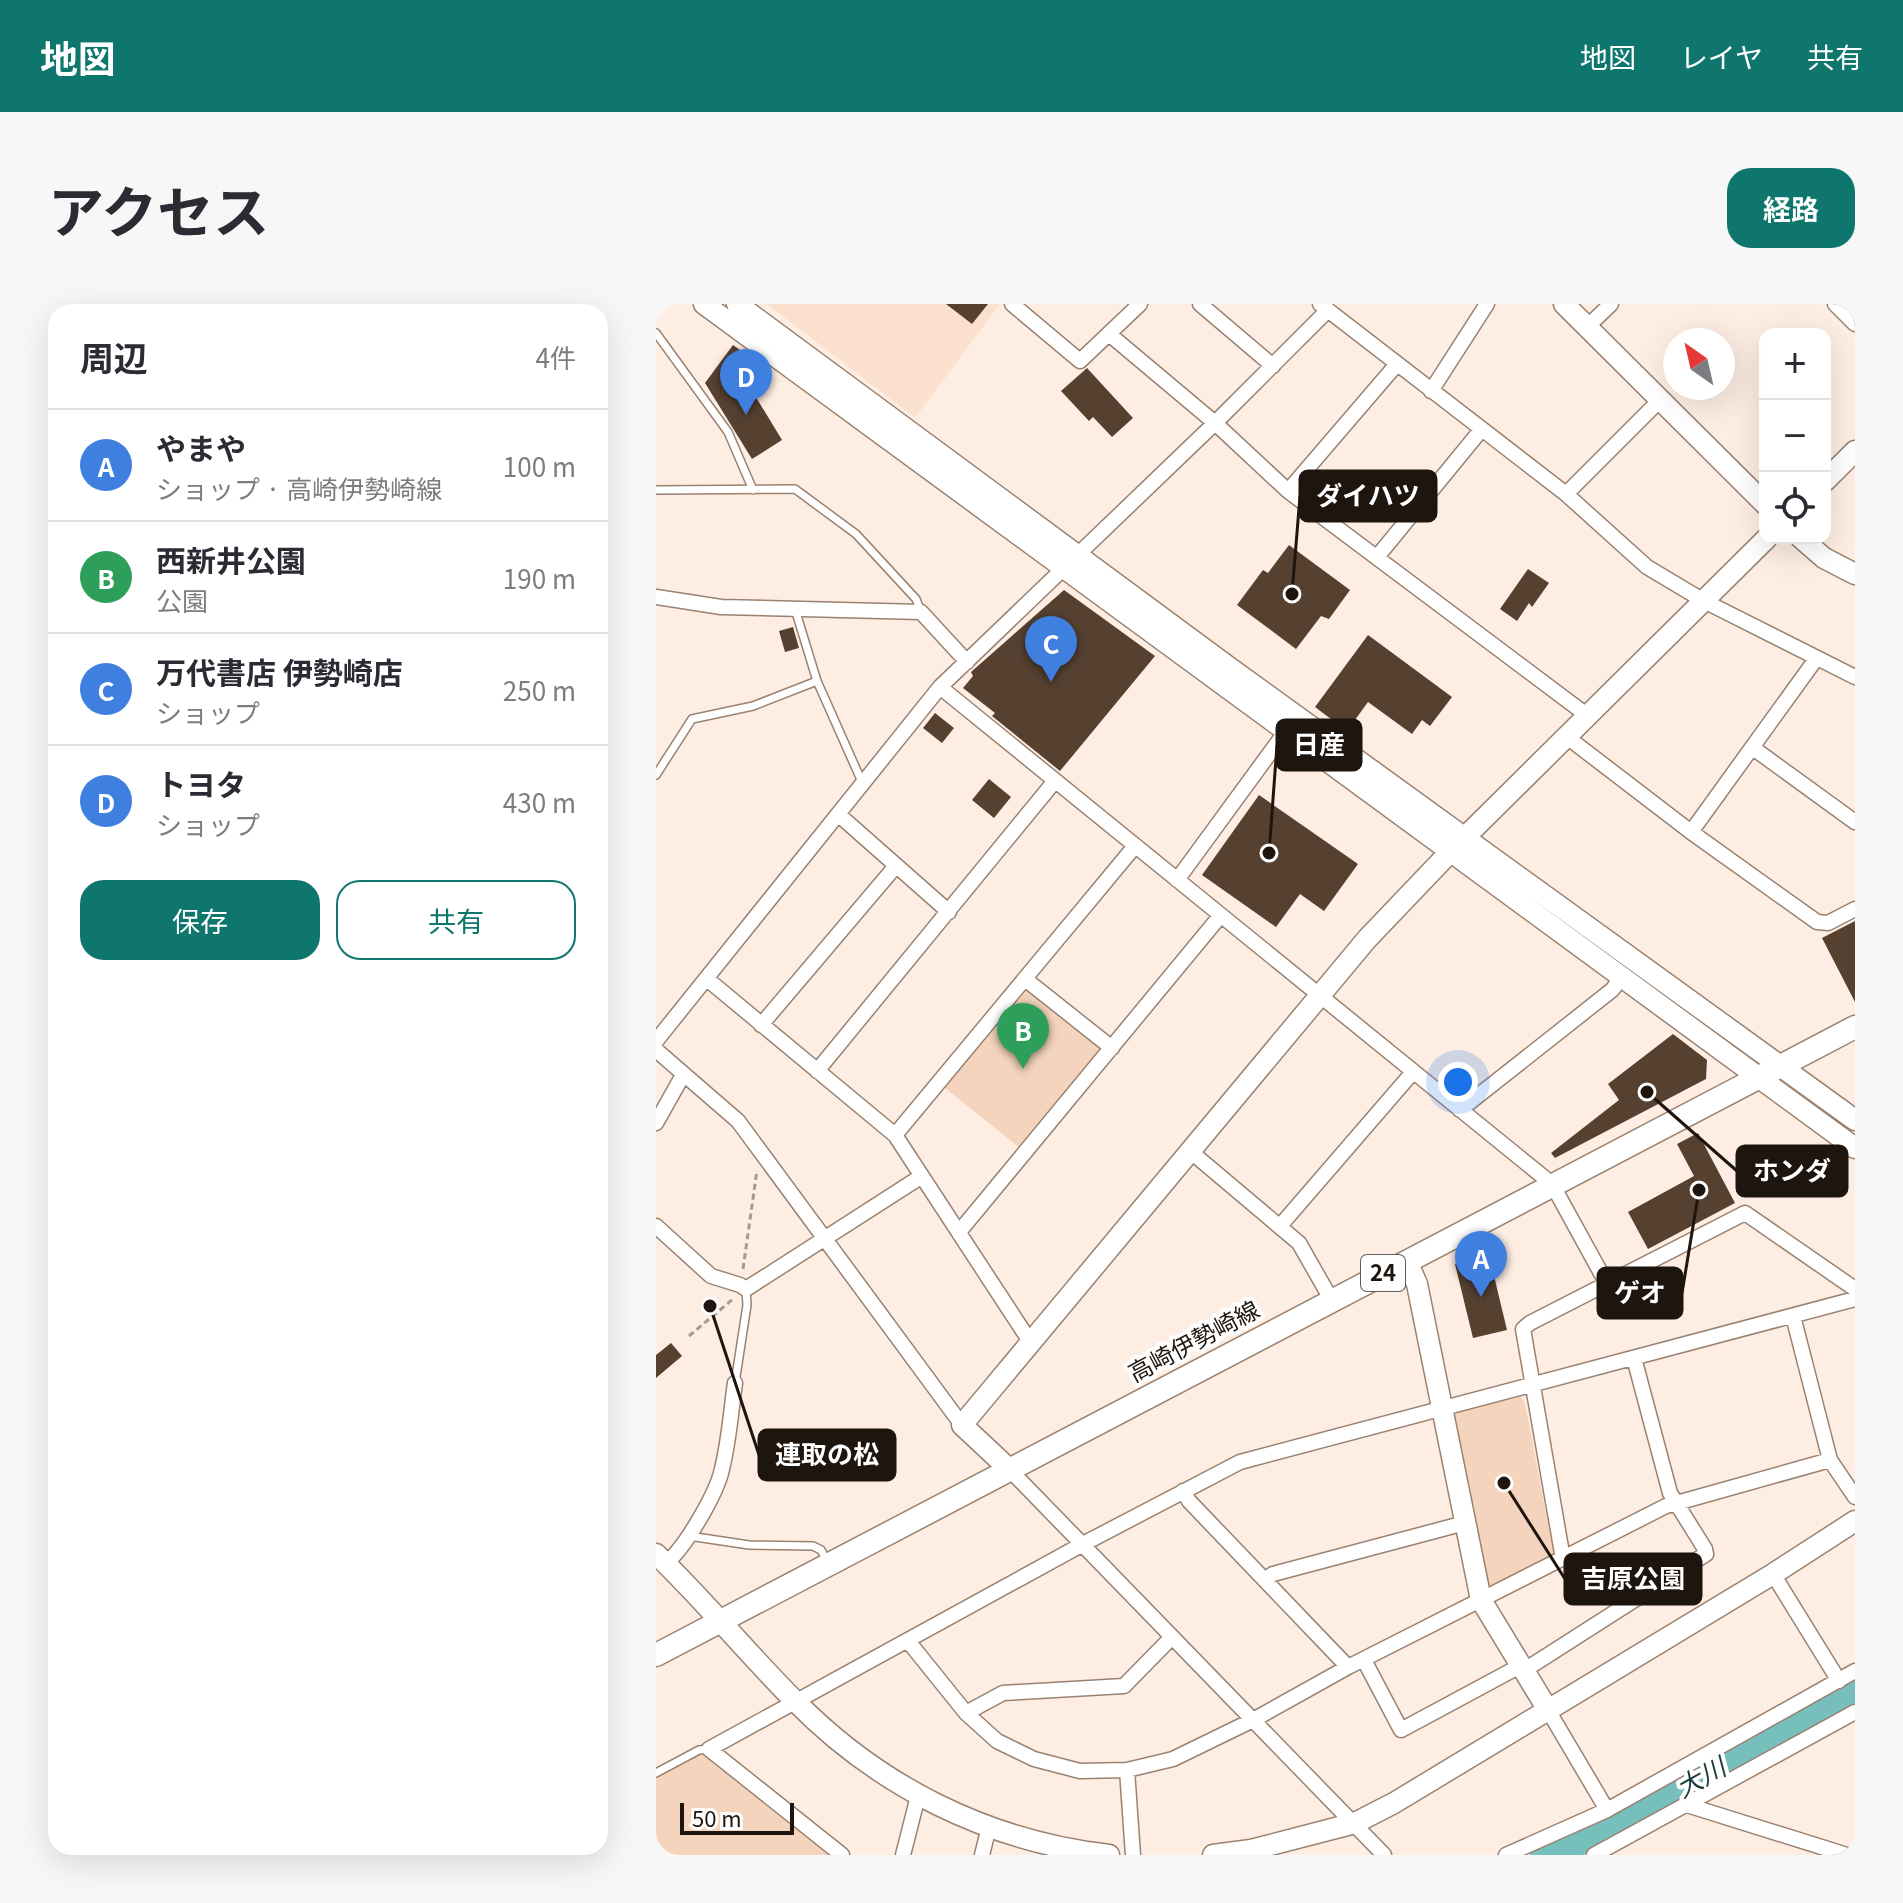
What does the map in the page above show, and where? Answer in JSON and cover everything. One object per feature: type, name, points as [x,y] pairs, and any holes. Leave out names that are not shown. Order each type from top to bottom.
[{"type":"main road","name":"24","points":[[1757,1077],[1855,1027]]},
{"type":"main road","name":"高崎伊勢崎線","points":[[656,1655],[1757,1077]]},
{"type":"street","points":[[704,304],[1071,562],[1458,845],[1622,977],[1855,1148]]},
{"type":"street","points":[[737,304],[1286,731],[1780,1065],[1855,1120]]},
{"type":"street","points":[[1012,304],[1080,361],[1140,304]]},
{"type":"street","points":[[1200,304],[1273,366]]},
{"type":"street","points":[[1431,391],[1487,304]]},
{"type":"street","points":[[1564,304],[1759,498]]},
{"type":"street","points":[[1587,327],[1611,304]]},
{"type":"street","points":[[1842,306],[1855,324]]},
{"type":"street","points":[[656,1041],[940,687],[1273,366],[1324,307],[1566,494],[1647,567],[1704,601],[1855,677]]},
{"type":"street","points":[[1109,334],[1215,423],[1288,491],[1588,716]]},
{"type":"street","points":[[1288,491],[1397,364]]},
{"type":"street","points":[[1566,494],[1659,401]]},
{"type":"street","points":[[1377,557],[1481,430]]},
{"type":"street","points":[[1831,475],[1855,451]]},
{"type":"street","points":[[962,1425],[1367,939],[1761,544]]},
{"type":"street","points":[[1808,544],[1824,558],[1855,574]]},
{"type":"street","points":[[656,597],[721,607],[921,612],[967,662]]},
{"type":"street","points":[[1691,832],[1816,659]]},
{"type":"street","points":[[940,687],[1552,1184],[1607,1284]]},
{"type":"street","points":[[1177,880],[1286,731]]},
{"type":"street","points":[[1567,737],[1691,832],[1817,922],[1828,923],[1855,909]]},
{"type":"street","points":[[1753,748],[1855,822]]},
{"type":"street","points":[[817,1071],[1054,782]]},
{"type":"street","points":[[839,815],[949,912]]},
{"type":"street","points":[[895,1135],[1135,846]]},
{"type":"street","points":[[761,1025],[895,867]]},
{"type":"street","points":[[959,1232],[1221,915]]},
{"type":"street","points":[[1460,1110],[1612,990],[1622,977]]},
{"type":"street","points":[[707,979],[895,1135],[1031,1343]]},
{"type":"street","points":[[1025,979],[1112,1048]]},
{"type":"street","points":[[656,1050],[738,1121],[962,1425],[1083,1544],[1384,1855]]},
{"type":"street","points":[[1280,1226],[1413,1072]]},
{"type":"street","points":[[656,1123],[683,1075]]},
{"type":"street","points":[[1190,1151],[1305,1250],[1331,1299]]},
{"type":"street","points":[[656,1226],[711,1276],[743,1287],[824,1240],[922,1176]]},
{"type":"street","points":[[1563,1559],[1523,1329],[1745,1213],[1855,1289]]},
{"type":"street","points":[[1407,1261],[1417,1284],[1481,1600],[1607,1810]]},
{"type":"street","points":[[842,1855],[709,1749],[1083,1544],[1240,1462],[1855,1299]]},
{"type":"street","points":[[1793,1316],[1830,1460],[1855,1497]]},
{"type":"street","points":[[1364,1660],[1401,1730],[1522,1669],[1706,1554],[1670,1493],[1634,1358]]},
{"type":"street","points":[[735,1383],[722,1471],[678,1553],[661,1559],[794,1701],[873,1769],[918,1796],[989,1827],[1067,1850],[1109,1855]]},
{"type":"street","points":[[908,1641],[966,1713],[997,1741],[1034,1759],[1080,1771],[1127,1770],[1173,1759],[1253,1720],[1348,1667],[1676,1502],[1830,1460]]},
{"type":"street","points":[[1183,1491],[1189,1501],[1348,1667]]},
{"type":"street","points":[[1213,1855],[1251,1850],[1355,1823],[1394,1803],[1773,1574],[1855,1521]]},
{"type":"street","points":[[1266,1579],[1273,1574],[1465,1523]]},
{"type":"street","points":[[1773,1574],[1839,1681]]},
{"type":"street","points":[[966,1713],[1003,1693],[1124,1686],[1171,1638]]},
{"type":"street","points":[[1506,1855],[1607,1810],[1855,1671]]},
{"type":"street","points":[[1594,1855],[1855,1712]]},
{"type":"street","points":[[1127,1770],[1133,1855]]},
{"type":"street","points":[[903,1855],[918,1796]]},
{"type":"street","points":[[1687,1805],[1847,1855]]},
{"type":"street","points":[[982,1855],[989,1827]]},
{"type":"lane","points":[[656,333],[728,432],[753,490]]},
{"type":"lane","points":[[656,490],[795,489],[856,534],[916,599],[921,612]]},
{"type":"lane","points":[[795,609],[817,681],[862,784]]},
{"type":"lane","points":[[656,775],[692,719],[753,706],[817,681]]},
{"type":"lane","points":[[735,1383],[747,1305],[743,1287]]},
{"type":"lane","points":[[689,1536],[749,1545],[813,1546],[821,1550],[829,1563]]},
{"type":"lane","points":[[656,1773],[699,1750],[709,1749]]},
{"type":"path","points":[[689,1336],[743,1287],[760,1152]]},
{"type":"shaded area","points":[[767,304],[1000,304],[915,418]]},
{"type":"shaded area","points":[[1026,991],[1033,991],[1101,1045],[1101,1050],[1019,1147],[944,1087]]},
{"type":"shaded area","points":[[1520,1396],[1525,1403],[1554,1555],[1491,1587],[1486,1585],[1453,1418],[1457,1413]]},
{"type":"shaded area","points":[[701,1754],[831,1855],[656,1855],[656,1779]]},
{"type":"building","points":[[946,304],[988,304],[972,324]]},
{"type":"building","points":[[733,345],[757,362],[751,389],[782,440],[752,459],[705,383]]},
{"type":"building","points":[[1087,368],[1133,418],[1112,437],[1093,417],[1089,421],[1061,391]]},
{"type":"building","points":[[1289,545],[1350,590],[1329,619],[1321,616],[1296,649],[1237,605],[1263,570],[1268,573]]},
{"type":"building","points":[[1528,569],[1549,583],[1532,607],[1529,603],[1517,621],[1500,609]]},
{"type":"building","points":[[1064,590],[1155,656],[1060,771],[992,716],[995,713],[963,688],[973,676],[971,672]]},
{"type":"building","points":[[793,627],[799,648],[785,652],[779,631]]},
{"type":"building","points":[[1368,635],[1452,697],[1430,726],[1422,720],[1412,734],[1368,702],[1347,731],[1315,707]]},
{"type":"building","points":[[935,713],[954,728],[942,743],[923,728]]},
{"type":"building","points":[[989,779],[1011,797],[994,818],[972,800]]},
{"type":"building","points":[[1259,795],[1358,864],[1324,911],[1300,894],[1276,927],[1202,875]]},
{"type":"building","points":[[1855,921],[1855,1002],[1822,938]]},
{"type":"building","points":[[1673,1034],[1707,1060],[1706,1079],[1555,1158],[1551,1153],[1619,1100],[1608,1084]]},
{"type":"building","points":[[1698,1133],[1735,1203],[1648,1249],[1628,1212],[1694,1176],[1677,1144]]},
{"type":"building","points":[[1489,1255],[1507,1330],[1473,1338],[1455,1264]]},
{"type":"building","points":[[671,1343],[682,1356],[656,1378],[656,1355]]},
{"type":"waterway","name":"大川","points":[[1544,1855],[1604,1832],[1855,1693]]},
{"type":"place","name":"トヨタ","points":[[746,415]]},
{"type":"place","name":"ダイハツ","points":[[1292,594]]},
{"type":"place","name":"万代書店 伊勢崎店","points":[[1051,682]]},
{"type":"place","name":"日産","points":[[1269,853]]},
{"type":"place","name":"西新井公園","points":[[1023,1069]]},
{"type":"place","name":"ホンダ","points":[[1647,1092]]},
{"type":"place","name":"ゲオ","points":[[1699,1190]]},
{"type":"place","name":"やまや","points":[[1481,1297]]},
{"type":"place","name":"連取の松","points":[[710,1306]]},
{"type":"place","name":"吉原公園","points":[[1504,1483]]}]
